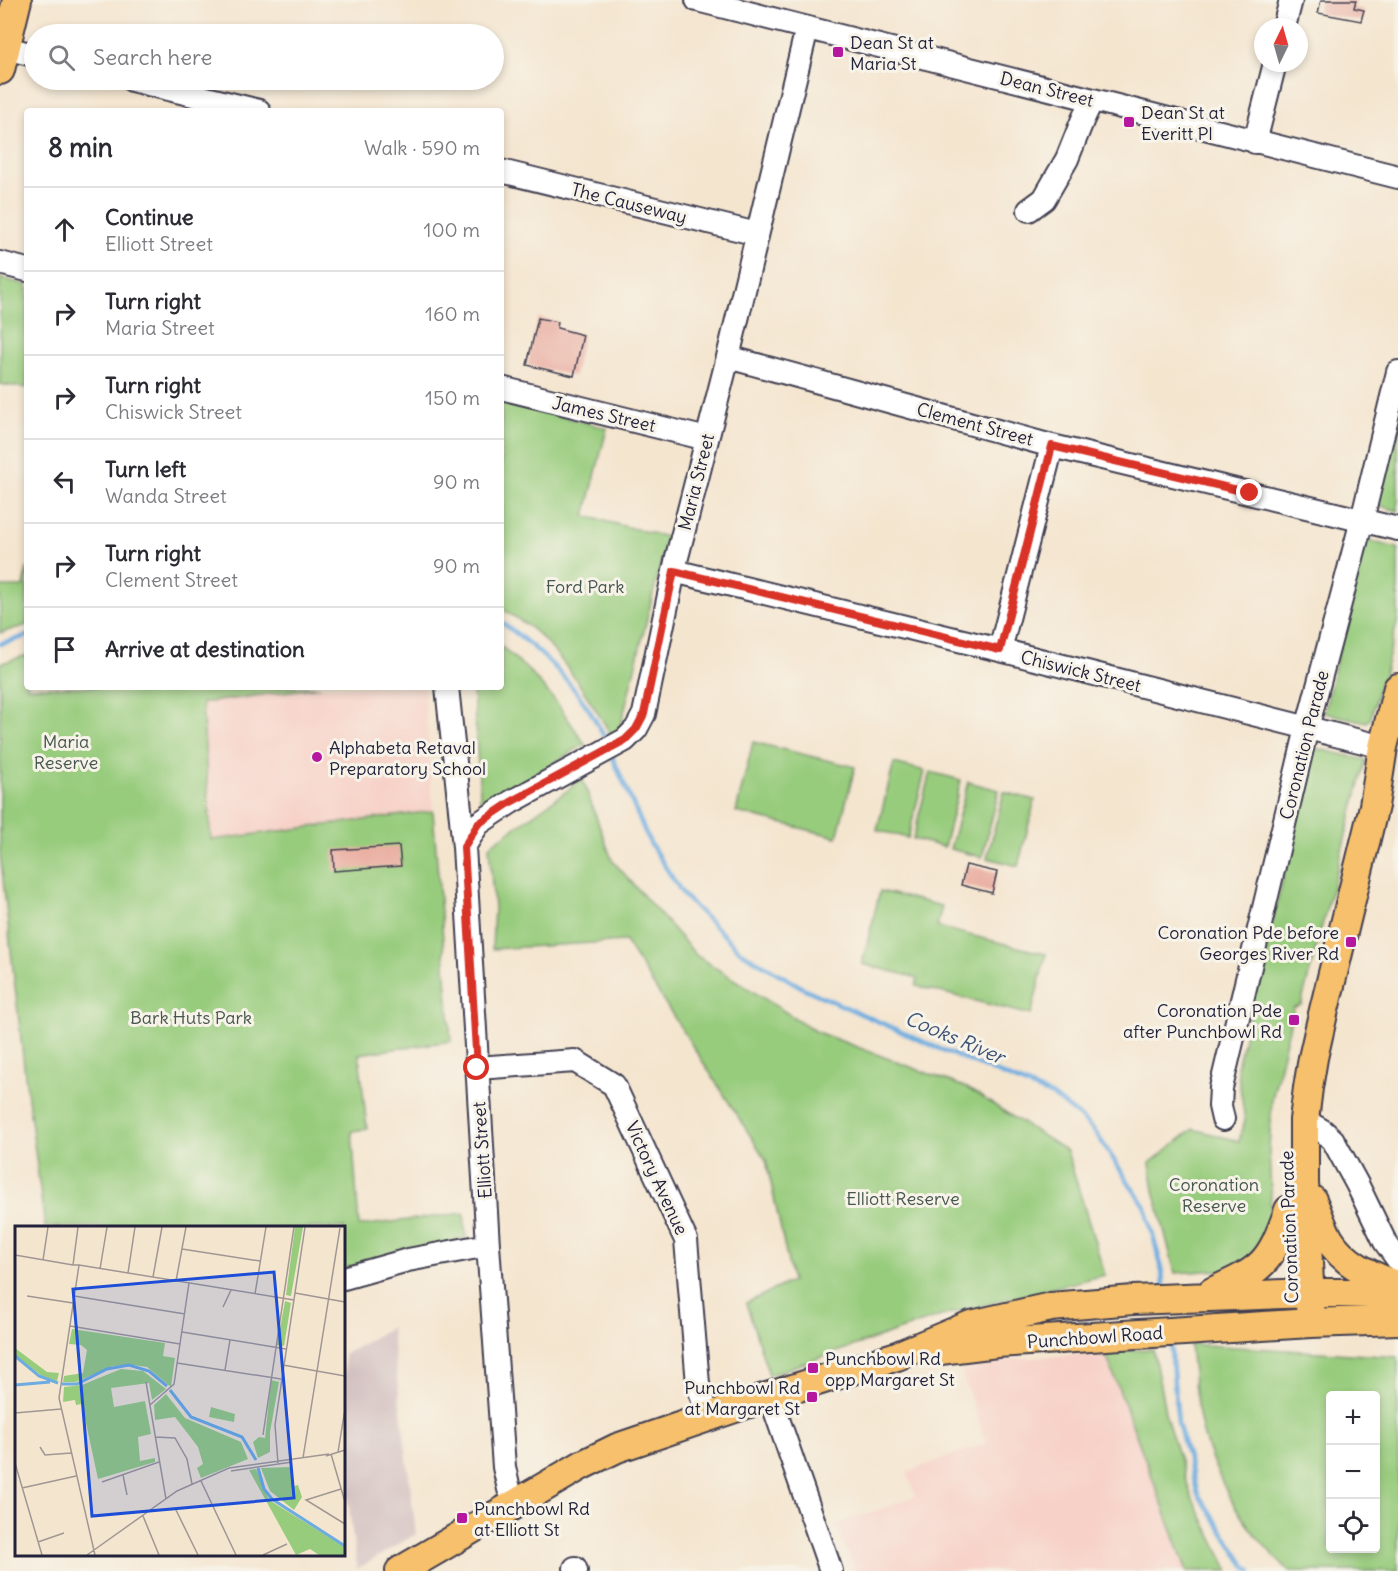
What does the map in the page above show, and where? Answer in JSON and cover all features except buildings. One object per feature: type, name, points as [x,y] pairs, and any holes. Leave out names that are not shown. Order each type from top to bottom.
[{"type":"main road","points":[[3,59],[17,0]]},
{"type":"main road","name":"Coronation Parade","points":[[1292,1294],[1304,1182],[1304,1120],[1313,1058],[1374,806],[1383,747],[1398,688]]},
{"type":"main road","name":"Coronation Parade","points":[[1303,1323],[1292,1294],[1286,1152],[1289,1105],[1311,998],[1361,807],[1383,747]]},
{"type":"main road","points":[[1304,1182],[1329,1239],[1340,1254],[1365,1272],[1398,1286]]},
{"type":"main road","points":[[1195,1297],[1240,1279],[1265,1261],[1274,1248],[1289,1210]]},
{"type":"main road","name":"Punchbowl Road","points":[[400,1571],[582,1465],[617,1448],[897,1356],[971,1325],[1051,1307],[1146,1299],[1398,1293]]},
{"type":"main road","name":"Punchbowl Road","points":[[897,1356],[996,1343],[1303,1323],[1398,1320]]},
{"type":"street","points":[[1286,18],[1290,0]]},
{"type":"street","name":"Dean Street","points":[[710,2],[1398,177]]},
{"type":"street","name":"Maria Street","points":[[464,847],[478,824],[511,802],[625,740],[636,729],[644,714],[674,571],[807,28]]},
{"type":"street","points":[[3,59],[24,56]]},
{"type":"street","points":[[1255,142],[1273,72]]},
{"type":"street","points":[[173,90],[247,108]]},
{"type":"street","points":[[1029,210],[1044,199],[1067,159],[1092,100]]},
{"type":"street","name":"The Causeway","points":[[504,172],[757,234]]},
{"type":"street","points":[[0,263],[24,269]]},
{"type":"street","name":"Clement Street","points":[[728,357],[1052,446],[1398,529]]},
{"type":"street","name":"Coronation Parade","points":[[1223,1119],[1220,1106],[1221,1088],[1307,728],[1398,372]]},
{"type":"street","name":"James Street","points":[[504,389],[707,438]]},
{"type":"street","points":[[1000,650],[1052,446]]},
{"type":"street","name":"Chiswick Street","points":[[674,571],[1000,650],[1383,747]]},
{"type":"street","name":"Elliott Street","points":[[447,690],[464,847],[504,1467],[509,1489],[516,1503]]},
{"type":"street","name":"Victory Avenue","points":[[477,1068],[575,1062],[614,1084],[686,1240],[698,1384],[708,1417]]},
{"type":"street","points":[[1304,1120],[1333,1140],[1385,1242],[1398,1260]]},
{"type":"street","points":[[345,1278],[408,1260],[488,1245]]},
{"type":"street","points":[[770,1396],[831,1571]]},
{"type":"shaded area","name":"Alphabeta Retaval Preparatory School","points":[[298,690],[424,690],[433,811],[211,840],[202,703]]},
{"type":"shaded area","points":[[391,1327],[416,1534],[357,1569],[345,1478],[345,1354]]},
{"type":"shaded area","points":[[1105,1352],[1187,1571],[854,1571],[837,1525],[915,1496],[907,1472],[986,1443],[959,1364]]},
{"type":"green space","points":[[0,278],[24,284],[24,388],[0,384]]},
{"type":"green space","name":"Ford Park","points":[[504,402],[607,428],[585,516],[667,537],[619,733],[612,736],[580,685],[552,649],[533,630],[504,610]]},
{"type":"green space","points":[[1398,403],[1398,511],[1374,504]]},
{"type":"green space","points":[[1365,540],[1398,548],[1398,619],[1383,680],[1380,682],[1371,718],[1367,722],[1324,713]]},
{"type":"green space","points":[[24,582],[24,626],[0,633],[0,587],[23,587]]},
{"type":"green space","points":[[504,649],[531,673],[557,703],[585,744],[481,808],[473,692],[468,690],[504,690]]},
{"type":"green space","name":"Bark Huts Park","points":[[24,656],[24,690],[298,690],[202,703],[211,840],[433,811],[451,1041],[359,1054],[367,1129],[352,1131],[359,1226],[464,1213],[466,1238],[345,1269],[345,1226],[45,1226],[0,853],[0,663]]},
{"type":"green space","points":[[753,742],[855,767],[837,837],[736,812]]},
{"type":"green space","name":"Coronation Reserve","points":[[1315,748],[1366,760],[1301,1005],[1294,1007],[1272,1099],[1269,1150],[1271,1193],[1265,1240],[1237,1269],[1175,1273],[1154,1190],[1150,1163],[1193,1129],[1239,1141],[1245,1121],[1237,1066]]},
{"type":"green space","points":[[894,763],[925,771],[908,838],[877,830]]},
{"type":"green space","points":[[930,772],[961,780],[944,847],[913,839]]},
{"type":"green space","name":"Elliott Reserve","points":[[582,778],[612,860],[697,956],[817,1032],[967,1088],[1067,1151],[1105,1275],[941,1316],[769,1375],[746,1303],[792,1281],[766,1160],[625,941],[492,949],[494,908],[489,846]]},
{"type":"green space","points":[[968,782],[999,790],[982,857],[950,849]]},
{"type":"green space","points":[[1004,792],[1035,800],[1018,866],[987,858]]},
{"type":"green space","points":[[880,891],[942,906],[937,927],[1046,954],[1031,1015],[916,986],[918,978],[862,964]]},
{"type":"green space","points":[[1190,1344],[1398,1357],[1398,1571],[1288,1571],[1261,1542],[1233,1503],[1208,1449],[1195,1392]]},
{"type":"green space","points":[[1153,1349],[1166,1417],[1191,1495],[1229,1571],[1187,1571],[1105,1352]]},
{"type":"waterway","name":"Cooks River","points":[[504,624],[533,647],[562,675],[587,707],[607,743]]},
{"type":"waterway","name":"Cooks River","points":[[0,644],[24,637]]},
{"type":"waterway","name":"Cooks River","points":[[611,754],[650,843],[684,896],[741,952],[805,989],[1053,1096],[1080,1117],[1096,1133],[1145,1207],[1161,1265],[1164,1288]]},
{"type":"waterway","name":"Cooks River","points":[[1170,1341],[1178,1423],[1198,1494],[1246,1567],[1251,1571]]},
{"type":"place","name":"Dean St at Maria St","points":[[838,52]]},
{"type":"place","name":"Dean St at Everitt Pl","points":[[1129,122]]},
{"type":"place","name":"Alphabeta Retaval Preparatory School","points":[[317,757]]},
{"type":"place","name":"Coronation Pde before Georges River Rd","points":[[1351,942]]},
{"type":"place","name":"Coronation Pde after Punchbowl Rd","points":[[1294,1020]]},
{"type":"place","name":"Punchbowl Rd opp Margaret St","points":[[813,1368]]},
{"type":"place","name":"Punchbowl Rd at Margaret St","points":[[812,1397]]},
{"type":"place","name":"Punchbowl Rd at Elliott St","points":[[462,1518]]},
{"type":"route","points":[[477,1068],[464,847],[478,824],[511,802],[625,740],[636,729],[644,714],[674,571],[1000,650],[1052,446],[1250,493]]},
{"type":"park label","name":"Maria Reserve","points":[[66,751]]}]
